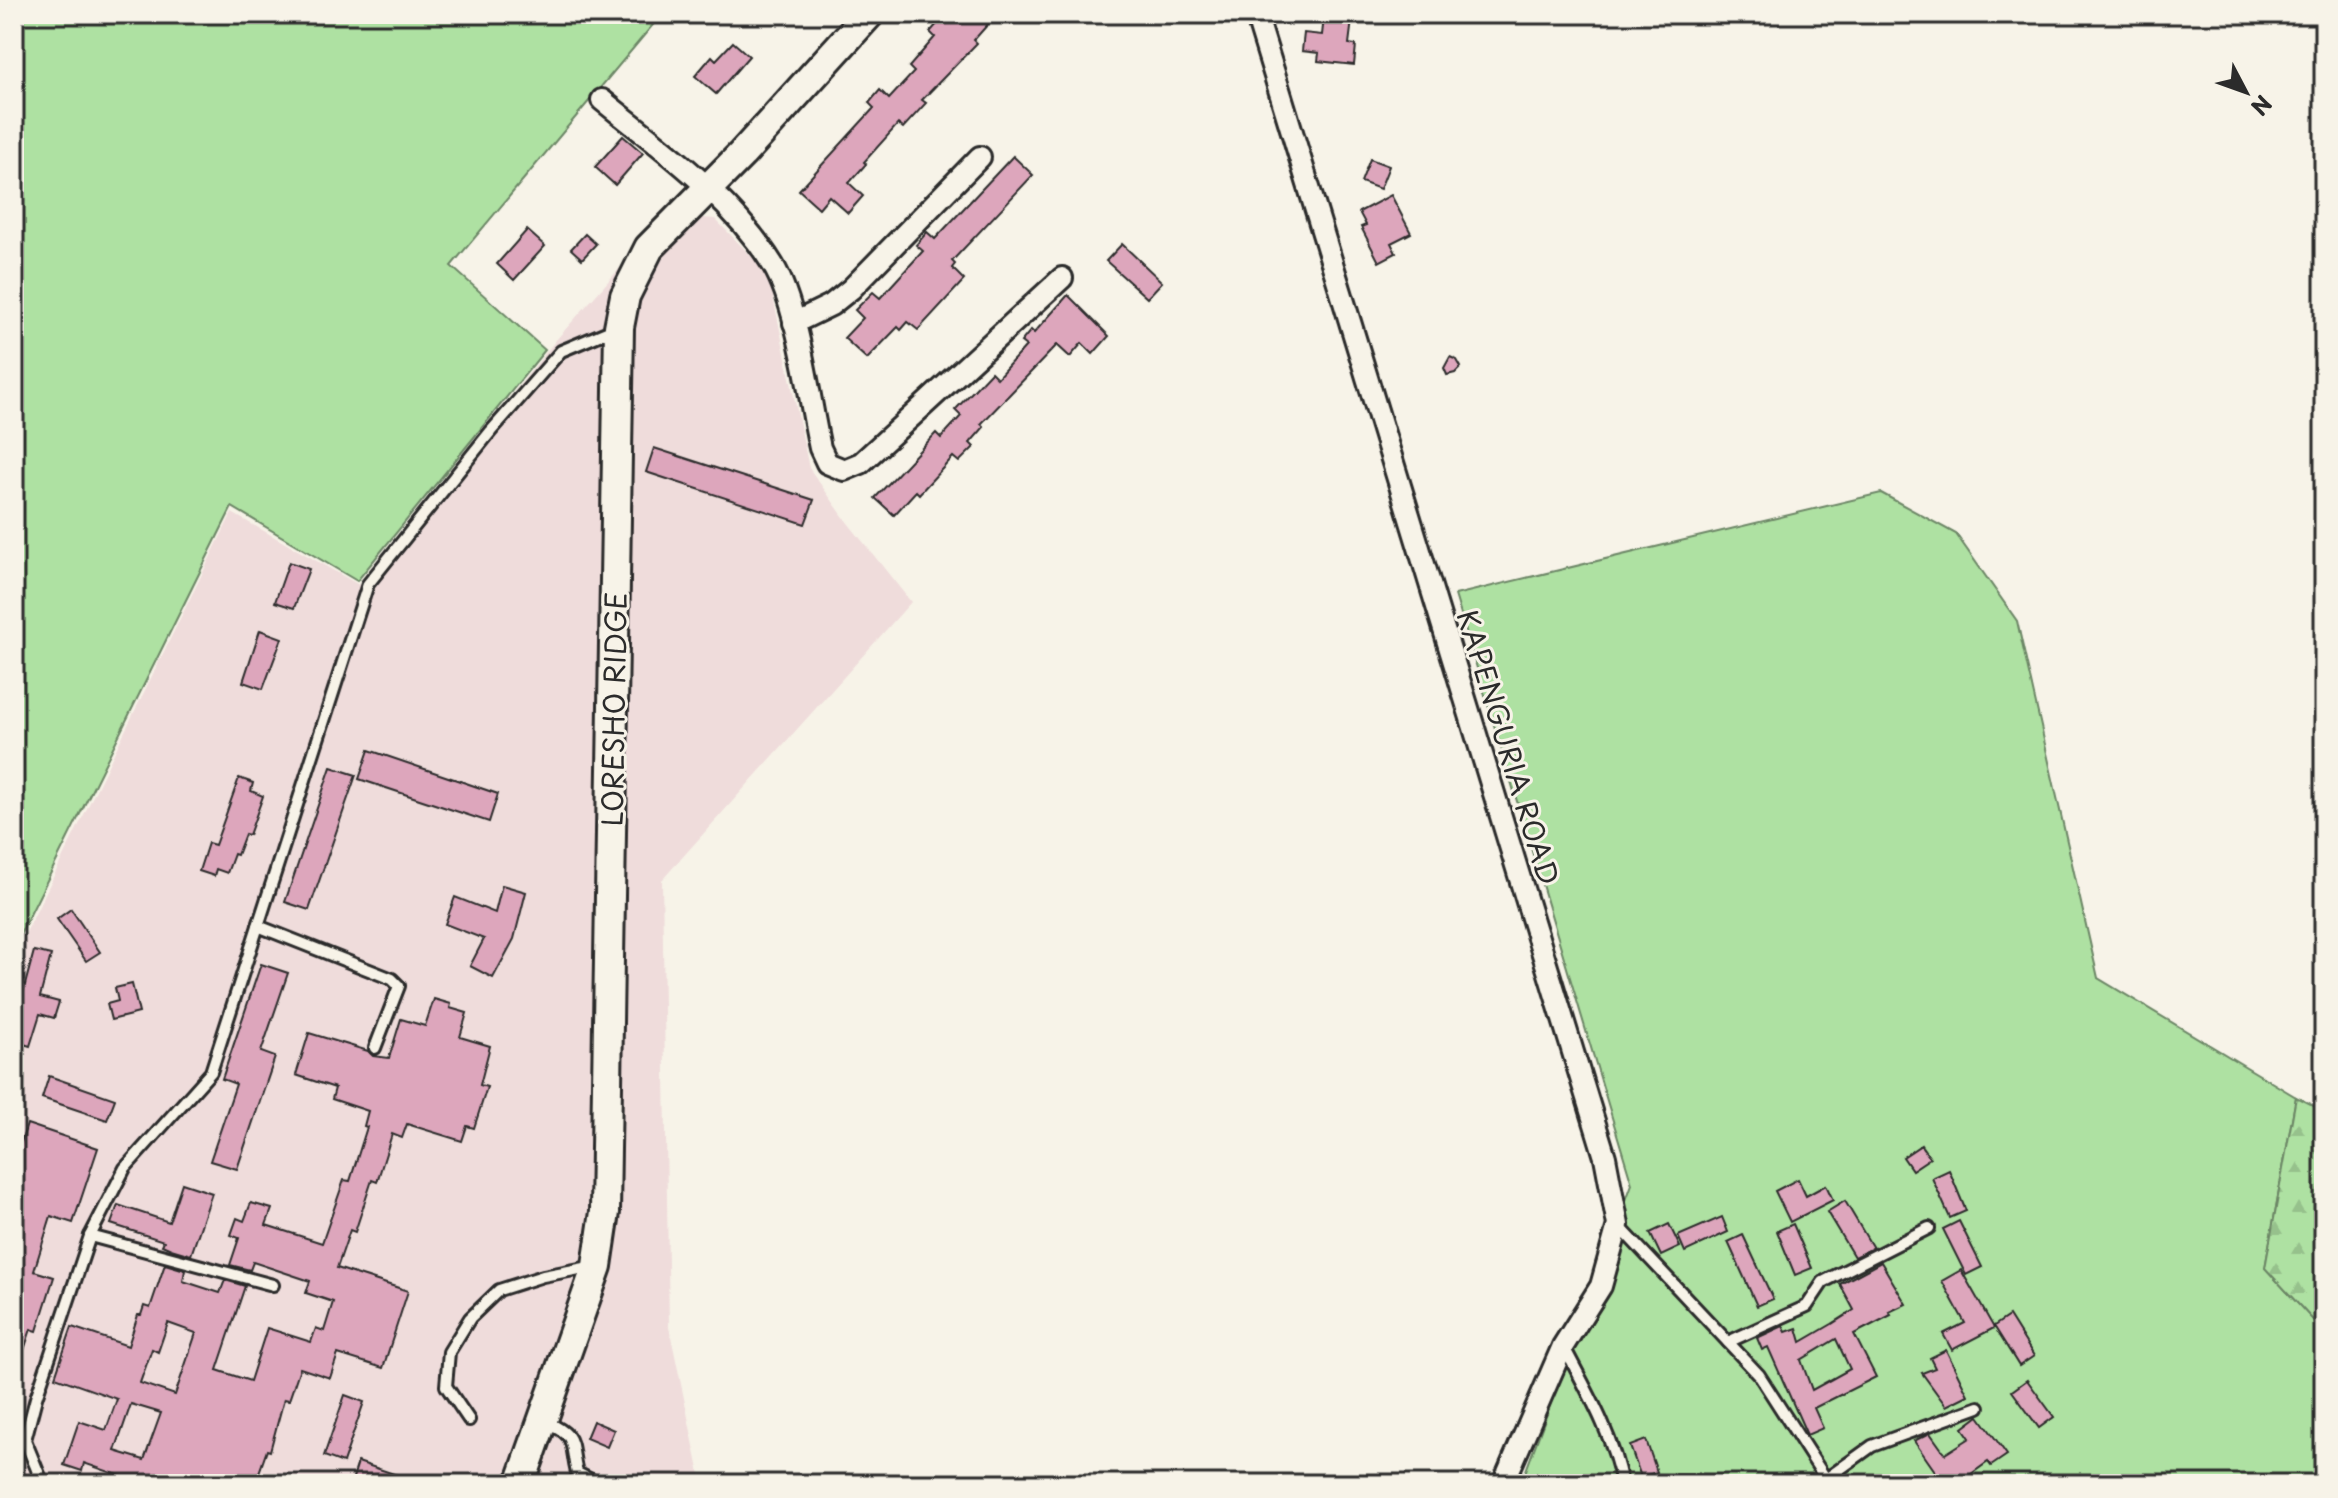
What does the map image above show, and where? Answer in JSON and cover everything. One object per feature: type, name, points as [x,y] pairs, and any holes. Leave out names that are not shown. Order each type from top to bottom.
[{"type":"street","name":"LORESHO RIDGE","points":[[520,1484],[597,1266],[606,1196],[619,327],[625,296],[649,248],[869,14]]},
{"type":"street","name":"KAPENGURIA ROAD","points":[[1256,14],[1605,1157],[1618,1225],[1601,1286],[1563,1346],[1503,1484]]},
{"type":"street","points":[[602,100],[708,187],[774,266],[794,323],[820,448],[827,463],[844,470],[861,463],[1062,278]]},
{"type":"street","points":[[794,323],[831,305],[851,289],[980,157]]},
{"type":"lane","points":[[43,1484],[25,1440],[90,1236],[125,1168],[211,1072],[368,584],[491,431],[561,351],[619,327]]},
{"type":"lane","points":[[258,926],[392,979],[399,986],[375,1048]]},
{"type":"lane","points":[[1618,1225],[1759,1375],[1827,1482],[1872,1446],[1979,1407]]},
{"type":"lane","points":[[1728,1342],[1807,1306],[1823,1282],[1929,1228]]},
{"type":"lane","points":[[90,1236],[273,1285]]},
{"type":"lane","points":[[469,1420],[446,1386],[449,1352],[470,1318],[499,1290],[543,1276],[597,1266]]},
{"type":"lane","points":[[1563,1346],[1618,1461],[1622,1484]]},
{"type":"lane","points":[[544,1420],[565,1430],[573,1442],[577,1473],[599,1484]]},
{"type":"shaded area","points":[[674,207],[681,216],[715,219],[768,273],[809,468],[911,602],[662,880],[669,1327],[702,1484],[14,1484],[14,957],[232,513],[359,585],[556,340]]},
{"type":"green space","points":[[14,14],[662,14],[451,266],[545,350],[357,581],[232,507],[14,947]]},
{"type":"green space","points":[[1881,493],[1956,534],[2017,621],[2098,978],[2296,1097],[2265,1268],[2324,1332],[2322,1484],[1521,1484],[1632,1184],[1455,595]]},
{"type":"green space","points":[[2296,1097],[2324,1111],[2324,1332],[2265,1268]]},
{"type":"building","points":[[946,14],[979,14],[989,23],[974,40],[977,43],[922,100],[926,103],[903,128],[898,124],[864,162],[866,164],[849,183],[863,196],[848,213],[829,196],[819,208],[799,190],[874,108],[869,103],[880,90],[889,99],[914,72],[909,67],[935,37],[930,32]]},
{"type":"building","points":[[1324,17],[1352,20],[1349,44],[1356,45],[1354,65],[1318,61],[1319,53],[1302,51],[1304,33],[1322,35]]},
{"type":"building","points":[[733,42],[749,56],[716,94],[695,76],[712,56],[716,60]]},
{"type":"building","points":[[623,136],[643,153],[615,185],[595,167]]},
{"type":"building","points":[[1013,156],[1033,175],[952,261],[955,264],[952,268],[964,280],[918,330],[908,322],[901,330],[898,327],[867,359],[844,338],[863,318],[855,310],[873,292],[880,298],[923,251],[916,245],[927,232],[935,239]]},
{"type":"building","points":[[1370,159],[1389,166],[1380,189],[1361,182]]},
{"type":"building","points":[[1391,195],[1411,233],[1391,243],[1396,253],[1379,262],[1361,227],[1366,225],[1359,212]]},
{"type":"building","points":[[527,230],[545,246],[514,280],[497,264]]},
{"type":"building","points":[[585,234],[596,244],[582,259],[571,249]]},
{"type":"building","points":[[1122,244],[1162,282],[1147,298],[1106,261]]},
{"type":"building","points":[[1068,295],[1109,336],[1093,354],[1082,343],[1070,357],[1057,345],[981,424],[984,427],[970,443],[974,447],[959,462],[953,457],[919,494],[916,491],[894,515],[875,498],[936,433],[941,438],[961,416],[955,410],[991,372],[997,378],[1026,346],[1021,342],[1031,330],[1034,333]]},
{"type":"building","points":[[1450,357],[1457,360],[1461,367],[1447,375],[1444,368]]},
{"type":"building","points":[[654,448],[814,500],[805,524],[646,472]]},
{"type":"building","points":[[289,562],[309,569],[294,608],[275,602]]},
{"type":"building","points":[[260,630],[282,638],[263,689],[243,682]]},
{"type":"building","points":[[369,750],[498,794],[489,822],[359,779]]},
{"type":"building","points":[[331,767],[356,775],[309,910],[285,902]]},
{"type":"building","points":[[239,778],[253,783],[251,791],[263,796],[249,835],[245,834],[227,873],[216,869],[214,876],[199,871],[208,843],[215,845]]},
{"type":"building","points":[[502,885],[526,892],[514,939],[493,978],[470,966],[484,939],[445,924],[455,897],[495,913]]},
{"type":"building","points":[[71,909],[100,952],[86,961],[57,919]]},
{"type":"building","points":[[34,951],[51,955],[40,997],[59,1002],[54,1018],[40,1014],[30,1046],[14,1041],[14,1026]]},
{"type":"building","points":[[261,964],[288,973],[261,1052],[275,1057],[237,1169],[210,1161],[236,1084],[222,1079]]},
{"type":"building","points":[[132,984],[139,1013],[111,1020],[107,1004],[118,1001],[115,988]]},
{"type":"building","points":[[434,999],[467,1013],[460,1037],[490,1046],[480,1085],[487,1087],[474,1128],[467,1126],[462,1141],[407,1124],[402,1138],[392,1134],[377,1182],[372,1180],[355,1232],[350,1230],[337,1268],[408,1291],[383,1368],[338,1354],[330,1378],[300,1368],[289,1400],[284,1399],[270,1451],[267,1450],[255,1484],[133,1484],[123,1480],[124,1477],[84,1463],[82,1471],[64,1465],[79,1421],[106,1430],[117,1399],[55,1377],[72,1327],[128,1346],[138,1315],[141,1315],[144,1306],[150,1308],[165,1264],[185,1270],[183,1281],[220,1293],[225,1280],[245,1286],[217,1370],[250,1381],[267,1328],[311,1342],[316,1328],[324,1331],[333,1302],[306,1293],[310,1281],[253,1262],[250,1270],[230,1265],[239,1238],[231,1235],[237,1218],[244,1221],[251,1203],[272,1209],[266,1225],[322,1243],[344,1180],[350,1181],[367,1127],[364,1126],[368,1111],[332,1099],[335,1088],[296,1075],[309,1033],[368,1051],[373,1056],[389,1058],[401,1019],[425,1026]],"holes":[[[168,1323],[196,1333],[175,1395],[140,1383],[152,1349],[158,1352]],[[131,1404],[161,1413],[144,1460],[115,1451]]]},
{"type":"building","points":[[49,1076],[115,1099],[107,1120],[42,1098]]},
{"type":"building","points":[[27,1124],[98,1148],[73,1223],[51,1216],[34,1271],[54,1277],[37,1331],[31,1329],[17,1371],[14,1371],[14,1164]]},
{"type":"building","points":[[1921,1145],[1930,1158],[1912,1170],[1903,1157]]},
{"type":"building","points":[[1949,1170],[1966,1211],[1950,1218],[1932,1178]]},
{"type":"building","points":[[1798,1179],[1806,1196],[1826,1185],[1833,1200],[1790,1222],[1775,1191]]},
{"type":"building","points":[[182,1183],[212,1193],[191,1255],[162,1245],[164,1241],[111,1224],[118,1205],[169,1222]]},
{"type":"building","points":[[1845,1201],[1873,1248],[1854,1257],[1827,1212]]},
{"type":"building","points":[[1722,1217],[1728,1232],[1685,1252],[1678,1236]]},
{"type":"building","points":[[1959,1221],[1982,1267],[1966,1275],[1943,1229]]},
{"type":"building","points":[[1669,1224],[1680,1247],[1661,1256],[1650,1233]]},
{"type":"building","points":[[1793,1224],[1812,1268],[1795,1275],[1777,1231]]},
{"type":"building","points":[[1743,1235],[1773,1299],[1757,1306],[1728,1242]]},
{"type":"building","points":[[1881,1262],[1906,1304],[1854,1334],[1876,1377],[1814,1408],[1823,1428],[1807,1435],[1768,1347],[1762,1350],[1757,1338],[1783,1326],[1786,1332],[1797,1328],[1801,1342],[1854,1310],[1840,1284]],"holes":[[[1836,1339],[1850,1369],[1812,1390],[1801,1360]]]},
{"type":"building","points":[[1961,1270],[1994,1328],[1952,1350],[1943,1334],[1965,1323],[1942,1281]]},
{"type":"building","points":[[2009,1316],[2034,1356],[2019,1366],[1994,1326]]},
{"type":"building","points":[[1946,1350],[1968,1395],[1946,1406],[1922,1373],[1935,1368],[1930,1358]]},
{"type":"building","points":[[2027,1380],[2054,1417],[2039,1428],[2012,1391]]},
{"type":"building","points":[[345,1395],[364,1402],[343,1463],[324,1456]]},
{"type":"building","points":[[1979,1416],[2007,1455],[1991,1466],[1988,1462],[1957,1484],[1944,1484],[1914,1441],[1930,1433],[1945,1454],[1970,1438],[1963,1428]]},
{"type":"building","points":[[593,1421],[614,1430],[607,1447],[586,1438]]},
{"type":"building","points":[[1646,1440],[1657,1472],[1641,1477],[1630,1446]]},
{"type":"building","points":[[358,1462],[415,1481],[415,1484],[351,1484]]}]
